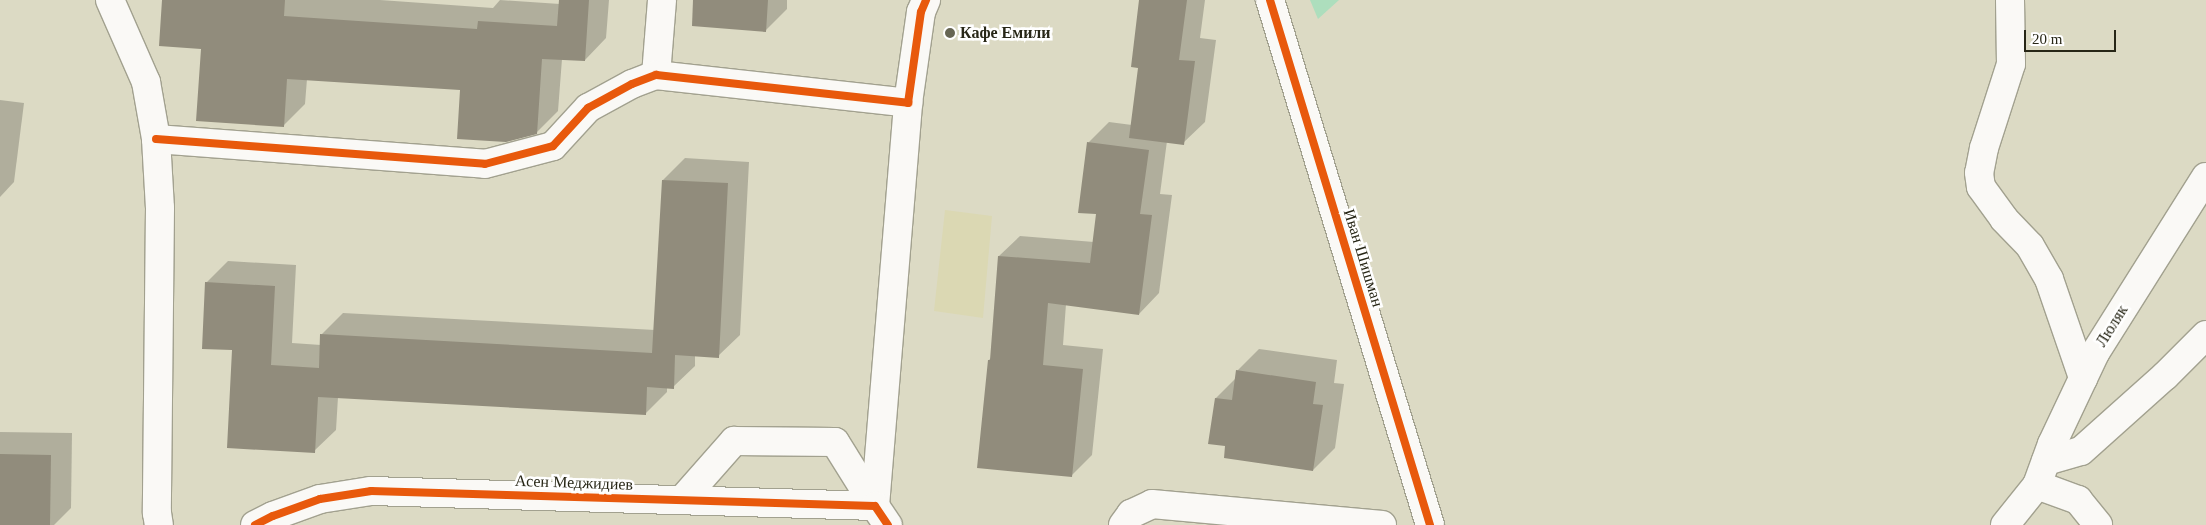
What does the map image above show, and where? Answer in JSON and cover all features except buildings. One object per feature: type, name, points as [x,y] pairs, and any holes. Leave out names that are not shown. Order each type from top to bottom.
[{"type":"street","points":[[110,0],[146,82],[156,139],[160,208],[157,513],[159,525]]},
{"type":"street","points":[[656,75],[662,0]]},
{"type":"street","points":[[881,516],[908,102],[921,12],[926,0]]},
{"type":"street","name":"Иван Шишман","points":[[1270,0],[1430,525]]},
{"type":"street","points":[[2010,0],[2011,64],[1984,148],[1979,173],[1981,187],[2004,219],[2030,246],[2050,279],[2083,378]]},
{"type":"street","points":[[156,139],[484,164],[553,146],[588,108],[632,84],[656,75],[908,102]]},
{"type":"street","name":"Люляк","points":[[2004,525],[2042,473],[2095,353],[2206,177]]},
{"type":"street","points":[[2098,525],[2078,500],[2042,473],[2081,451],[2176,365],[2206,335]]},
{"type":"street","points":[[2176,365],[2206,362]]},
{"type":"street","points":[[682,500],[734,441],[835,442],[881,516]]},
{"type":"street","name":"Асен Меджидиев","points":[[255,525],[273,516],[320,499],[371,491],[682,500],[881,516]]},
{"type":"street","points":[[1123,525],[1131,514],[1152,504],[1382,525]]},
{"type":"shaded area","points":[[945,210],[992,216],[983,318],[934,311]]},
{"type":"green space","points":[[1310,0],[1339,0],[1318,19]]},
{"type":"cycle path","points":[[156,139],[485,164],[553,146],[588,108],[632,84],[656,75],[908,103],[921,12],[926,0]]},
{"type":"cycle path","points":[[1270,0],[1430,525]]},
{"type":"cycle path","points":[[255,525],[273,516],[320,499],[371,491],[875,506],[888,525]]},
{"type":"place","name":"Кафе Емили","points":[[950,33]]}]
